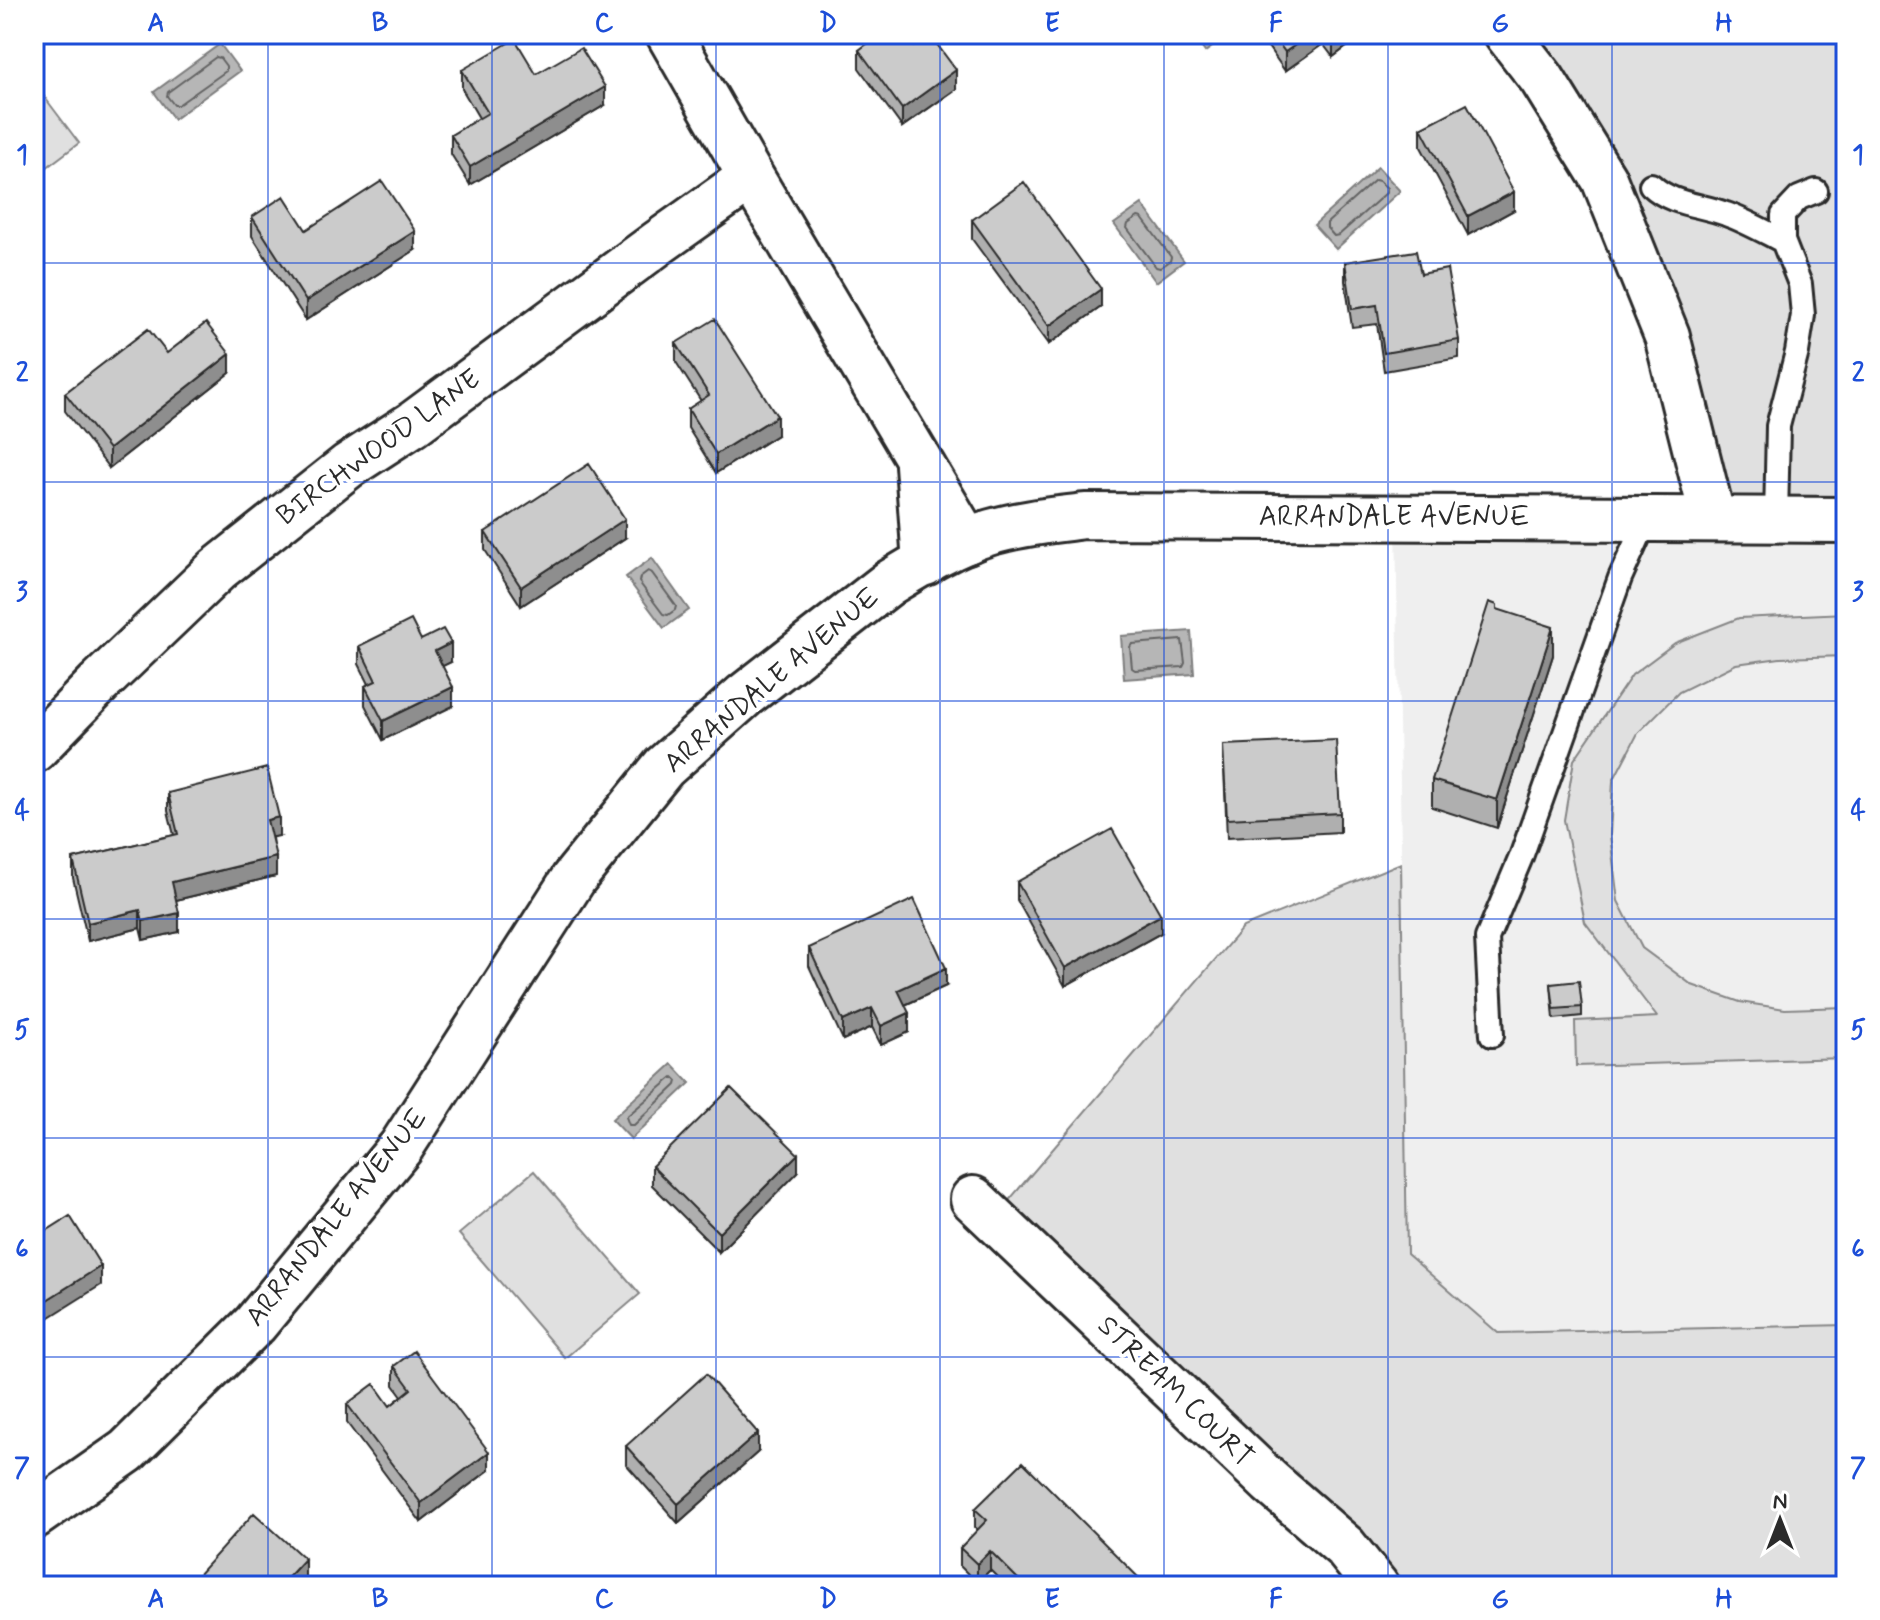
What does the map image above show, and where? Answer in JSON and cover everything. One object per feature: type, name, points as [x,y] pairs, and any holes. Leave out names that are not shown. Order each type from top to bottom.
[{"type":"street","points":[[669,34],[967,541]]},
{"type":"street","points":[[1507,34],[1542,79],[1604,179],[1667,336],[1713,519]]},
{"type":"street","name":"BIRCHWOOD LANE","points":[[34,750],[99,683],[230,560],[348,466],[413,424],[751,177]]},
{"type":"street","points":[[918,459],[925,563]]},
{"type":"street","name":"ARRANDALE AVENUE","points":[[34,1516],[127,1451],[255,1324],[401,1147],[574,878],[664,767],[745,695],[889,583],[925,563],[992,532],[1085,516],[1846,520]]},
{"type":"street","name":"STREAM COURT","points":[[973,1199],[1270,1482],[1345,1547],[1376,1586]]},
{"type":"lane","points":[[1651,185],[1660,193],[1688,205],[1725,213],[1783,241]]},
{"type":"lane","points":[[1776,519],[1778,426],[1803,315],[1800,284],[1783,241],[1783,215],[1799,198],[1816,191]]},
{"type":"lane","points":[[1492,1035],[1487,938],[1521,857],[1620,578],[1647,518]]},
{"type":"shaded area","points":[[1507,34],[1846,34],[1846,520],[1713,519],[1667,336]]},
{"type":"shaded area","points":[[34,83],[79,143],[34,177]]},
{"type":"shaded area","points":[[1396,518],[1846,520],[1846,1325],[1498,1333],[1407,1254]]},
{"type":"shaded area","points":[[1846,613],[1846,656],[1780,658],[1736,664],[1679,692],[1638,733],[1613,781],[1610,836],[1618,901],[1642,948],[1692,985],[1740,1002],[1785,1009],[1846,1007],[1846,1058],[1576,1066],[1575,1021],[1657,1017],[1585,922],[1564,820],[1574,760],[1632,675],[1675,643],[1739,618]]},
{"type":"shaded area","points":[[1401,863],[1407,1254],[1498,1333],[1846,1325],[1846,1586],[1376,1586],[993,1219],[1243,927]]},
{"type":"shaded area","points":[[534,1171],[640,1294],[565,1358],[459,1234]]},
{"type":"water","points":[[1192,34],[1230,34],[1205,52]]},
{"type":"water","points":[[220,44],[240,71],[174,119],[154,92]]},
{"type":"water","points":[[1378,167],[1400,191],[1336,249],[1314,225]]},
{"type":"water","points":[[1142,204],[1184,261],[1156,282],[1114,224]]},
{"type":"water","points":[[652,558],[689,610],[664,628],[626,577]]},
{"type":"water","points":[[1191,631],[1194,674],[1124,679],[1121,636]]},
{"type":"water","points":[[672,1064],[690,1083],[631,1139],[612,1119]]},
{"type":"building","points":[[880,34],[907,34],[915,46],[930,35],[956,70],[902,109],[859,50]]},
{"type":"building","points":[[1272,34],[1311,34],[1285,52]]},
{"type":"building","points":[[515,39],[536,74],[581,48],[605,87],[470,167],[451,135],[488,113],[462,70]]},
{"type":"building","points":[[1467,104],[1514,192],[1468,216],[1421,128]]},
{"type":"building","points":[[382,181],[415,231],[306,301],[252,217],[284,196],[306,230]]},
{"type":"building","points":[[1024,182],[1101,289],[1049,326],[972,220]]},
{"type":"building","points":[[1416,251],[1421,274],[1447,269],[1459,340],[1384,353],[1377,305],[1352,309],[1345,262]]},
{"type":"building","points":[[715,319],[777,416],[716,454],[688,409],[709,395],[676,343]]},
{"type":"building","points":[[206,323],[230,354],[109,449],[65,393],[148,329],[167,353]]},
{"type":"building","points":[[589,464],[625,519],[521,587],[485,532]]},
{"type":"building","points":[[1489,602],[1497,605],[1497,609],[1553,627],[1497,800],[1432,780]]},
{"type":"building","points":[[411,620],[421,640],[443,629],[451,643],[435,651],[453,687],[383,721],[365,686],[376,681],[359,646]]},
{"type":"building","points":[[1336,740],[1340,813],[1227,819],[1223,745]]},
{"type":"building","points":[[267,768],[279,817],[267,820],[276,857],[172,882],[179,913],[143,921],[140,910],[88,923],[73,859],[178,834],[168,793]]},
{"type":"building","points":[[1112,829],[1161,915],[1065,968],[1017,882]]},
{"type":"building","points":[[914,899],[946,968],[898,990],[909,1013],[881,1026],[872,1008],[843,1021],[809,948]]},
{"type":"building","points":[[1579,981],[1582,1007],[1554,1009],[1551,984]]},
{"type":"building","points":[[731,1088],[798,1154],[719,1233],[652,1166]]},
{"type":"building","points":[[70,1216],[101,1266],[34,1308],[34,1236]]},
{"type":"building","points":[[414,1351],[489,1452],[421,1503],[347,1404],[374,1384],[390,1406],[411,1389],[394,1366]]},
{"type":"building","points":[[706,1374],[758,1433],[678,1504],[626,1446]]},
{"type":"building","points":[[1023,1462],[1147,1586],[1025,1586],[990,1551],[977,1564],[960,1548],[987,1520],[975,1509]]},
{"type":"building","points":[[254,1513],[305,1559],[280,1586],[188,1586]]}]
